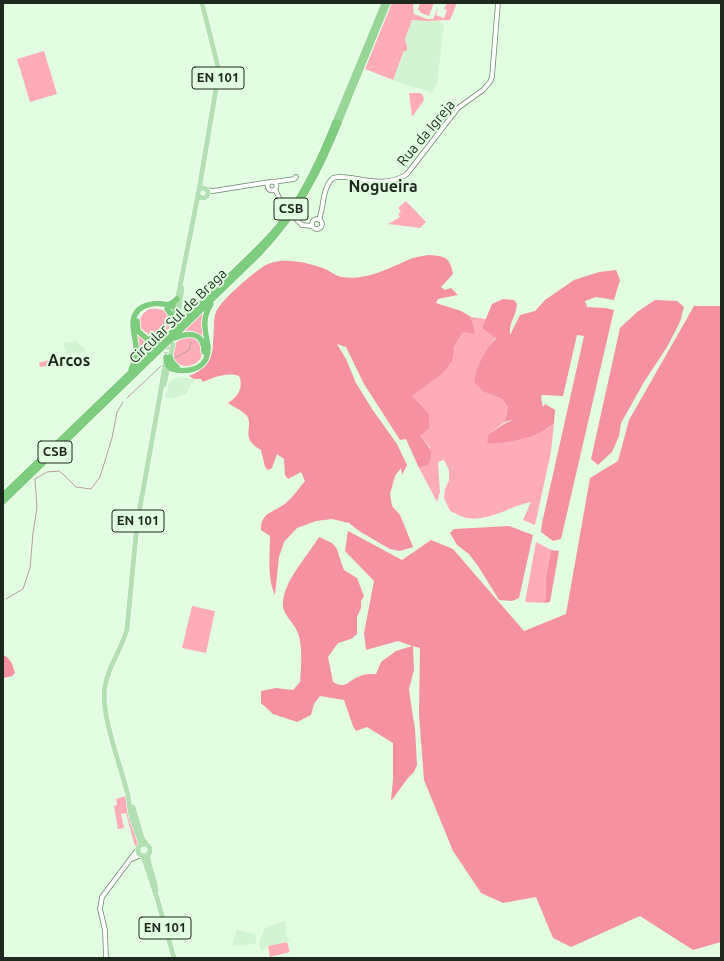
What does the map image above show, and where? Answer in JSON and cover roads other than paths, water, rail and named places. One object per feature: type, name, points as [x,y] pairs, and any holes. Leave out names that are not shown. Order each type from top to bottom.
[{"type":"highway","name":"CSB","points":[[337,123],[384,3]]},
{"type":"highway","name":"CSB","points":[[337,123],[388,3]]},
{"type":"highway","name":"Circular Sul de Braga","points":[[3,496],[124,382],[173,341],[259,254],[284,226],[313,181],[326,156],[337,123]]},
{"type":"highway","name":"Circular Sul de Braga","points":[[3,502],[124,382],[128,374],[172,329],[256,251],[286,216],[302,194],[337,123]]},
{"type":"highway","points":[[167,375],[176,368],[193,370],[199,367],[204,361],[208,348],[205,330],[205,317],[214,298]]},
{"type":"highway","points":[[167,307],[177,299]]},
{"type":"highway","points":[[128,374],[136,356],[133,322],[136,313],[143,306],[149,304],[167,307],[176,318]]},
{"type":"highway","points":[[172,329],[158,339],[150,340],[142,335],[137,328],[138,317],[143,310],[152,306],[177,307],[176,318]]},
{"type":"highway","points":[[168,357],[166,368],[191,367],[197,365],[203,358],[204,348],[201,340],[194,335],[185,334],[173,341]]},
{"type":"highway","points":[[168,357],[176,368]]},
{"type":"main road","name":"EN 101","points":[[202,3],[218,67],[218,77],[200,181],[203,193]]},
{"type":"main road","points":[[177,307],[196,205],[203,193]]},
{"type":"main road","points":[[177,307],[177,299],[183,277]]},
{"type":"main road","points":[[172,329],[176,318]]},
{"type":"main road","points":[[168,357],[173,341]]},
{"type":"main road","name":"EN 101","points":[[159,401],[167,375],[166,368]]},
{"type":"main road","name":"EN 101","points":[[144,855],[150,850],[142,838],[128,795],[108,723],[104,694],[108,674],[124,641],[129,612],[137,524],[166,368]]},
{"type":"main road","name":"EN 101","points":[[128,795],[132,818],[138,832],[139,852],[144,855],[174,958]]},
{"type":"main road","points":[[139,847],[147,845]]},
{"type":"street","name":"Rua da Igreja","points":[[319,220],[322,213],[327,187],[333,178],[341,177],[385,182],[397,180],[407,174],[458,108],[486,88],[490,82],[493,70],[498,3]]},
{"type":"street","points":[[203,193],[296,178]]},
{"type":"street","points":[[273,189],[284,180]]},
{"type":"street","points":[[271,182],[267,186],[273,189],[288,209]]},
{"type":"street","points":[[271,182],[275,184],[273,189]]},
{"type":"street","points":[[256,185],[273,189]]},
{"type":"street","points":[[294,217],[302,225],[312,226],[316,229],[320,227],[321,222],[319,220],[313,220],[312,226]]},
{"type":"street","points":[[106,958],[104,930],[100,909],[101,901],[107,889],[139,847]]},
{"type":"street","points":[[130,860],[144,855]]},
{"type":"waterway","points":[[175,358],[189,350],[191,342]]},
{"type":"waterway","points":[[127,398],[161,366]]},
{"type":"waterway","points":[[6,599],[23,589],[30,568],[37,508],[35,479],[47,472],[59,471],[76,487],[91,489],[100,477],[112,438],[117,412],[123,402]]},
{"type":"tunnel","points":[[166,357],[169,340]]},
{"type":"district","name":"Nogueira","points":[[383,187]]},
{"type":"district","name":"Arcos","points":[[69,361]]}]
